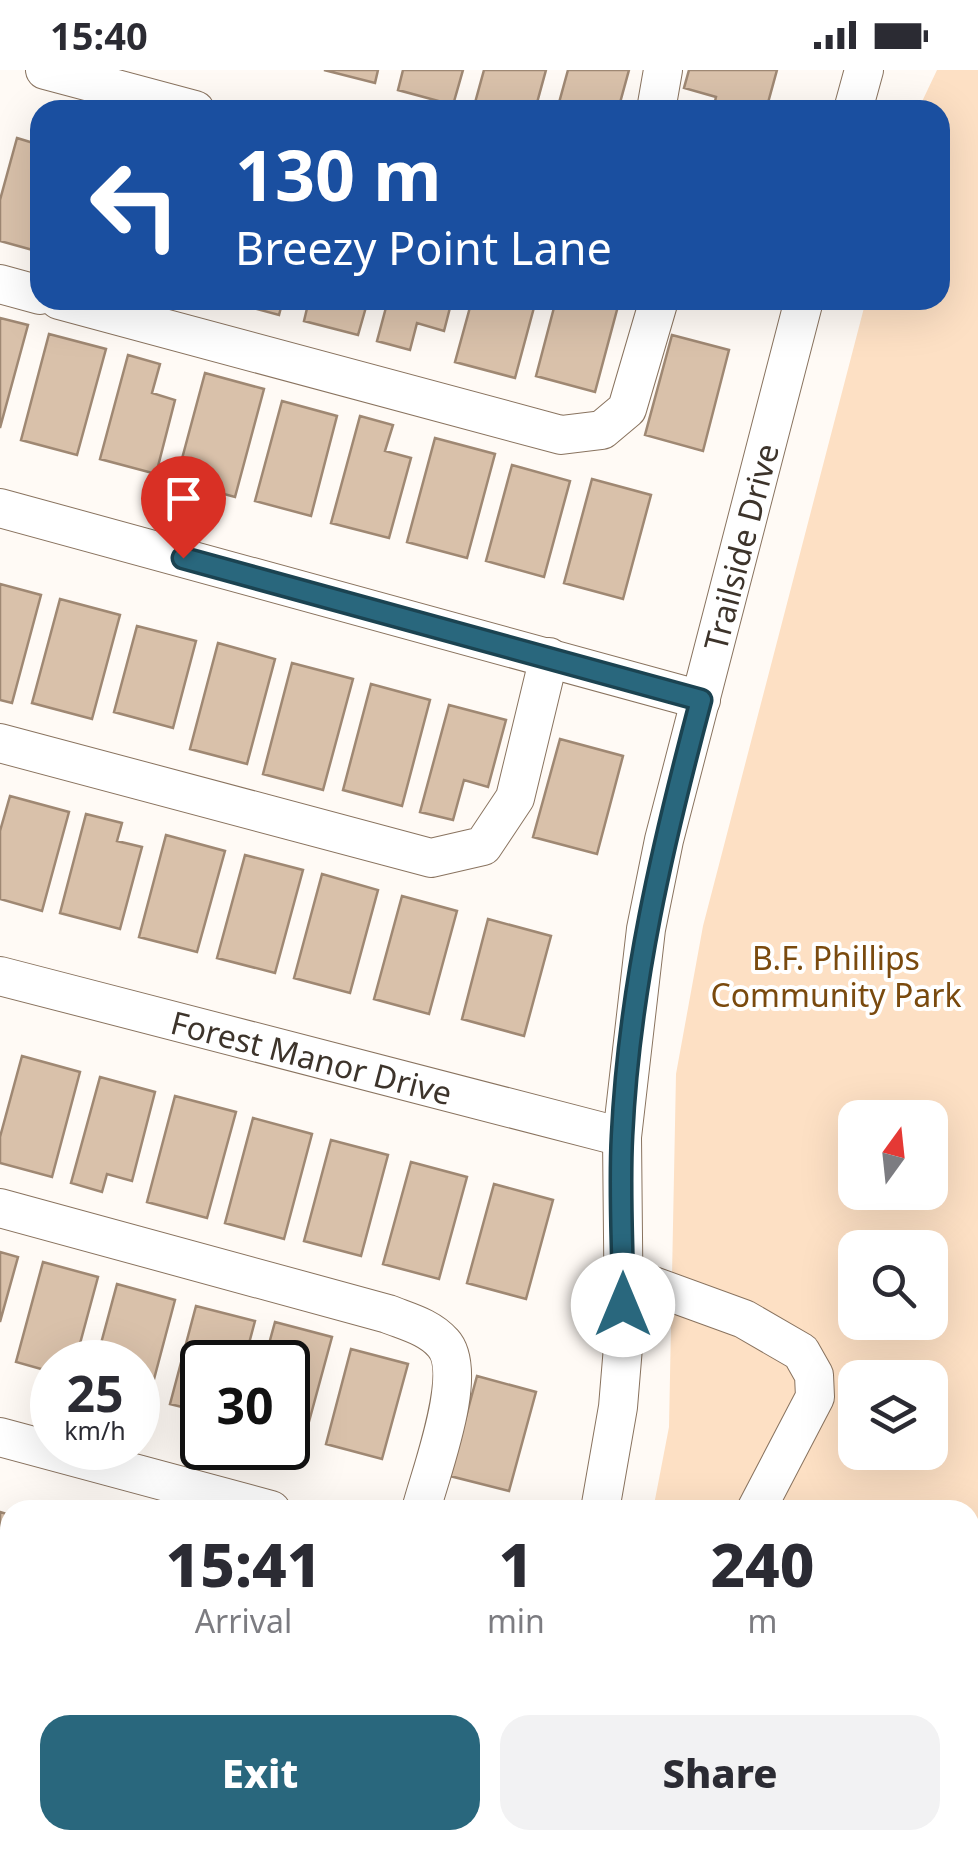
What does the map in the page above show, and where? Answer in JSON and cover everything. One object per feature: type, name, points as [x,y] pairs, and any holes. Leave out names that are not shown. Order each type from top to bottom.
[{"type":"street","points":[[45,70],[158,100]]},
{"type":"street","points":[[658,100],[663,70]]},
{"type":"street","points":[[856,100],[864,70]]},
{"type":"street","points":[[0,284],[30,292]]},
{"type":"street","points":[[96,310],[561,435],[602,430],[627,410],[656,310]]},
{"type":"street","name":"Trailside Drive","points":[[602,1500],[618,1408],[623,1275],[622,1137],[646,929],[801,310]]},
{"type":"street","points":[[0,508],[701,700]]},
{"type":"street","points":[[0,742],[431,858],[483,846],[514,798],[549,657]]},
{"type":"street","name":"Forest Manor Drive","points":[[0,976],[622,1137]]},
{"type":"street","points":[[0,1208],[388,1314],[426,1329],[446,1346],[453,1364],[452,1395],[423,1500]]},
{"type":"street","points":[[623,1275],[744,1318],[801,1352],[814,1375],[815,1396],[761,1500]]},
{"type":"street","points":[[0,1438],[232,1500]]},
{"type":"green space","name":"B.F. Phillips Community Park","points":[[937,70],[978,70],[978,1500],[655,1500],[669,1427],[676,1074],[703,926],[863,310],[950,310],[950,100],[923,100]]},
{"type":"building","points":[[324,70],[378,70],[375,83]]},
{"type":"building","points":[[403,70],[463,70],[454,100],[435,100],[398,90]]},
{"type":"building","points":[[484,70],[546,70],[538,100],[476,100]]},
{"type":"building","points":[[568,70],[629,70],[621,100],[560,100]]},
{"type":"building","points":[[689,70],[777,70],[769,100],[715,100],[716,97],[684,88]]},
{"type":"building","points":[[17,138],[30,142],[30,249],[0,241],[0,200]]},
{"type":"building","points":[[307,310],[365,310],[358,335],[304,321]]},
{"type":"building","points":[[385,310],[449,310],[444,331],[417,323],[410,350],[377,341]]},
{"type":"building","points":[[469,310],[533,310],[515,378],[455,362]]},
{"type":"building","points":[[553,310],[617,310],[595,392],[536,376]]},
{"type":"building","points":[[0,318],[28,325],[0,428]]},
{"type":"building","points":[[49,334],[106,349],[77,455],[21,440]]},
{"type":"building","points":[[672,335],[729,350],[703,451],[645,435]]},
{"type":"building","points":[[128,355],[160,364],[152,393],[175,400],[156,474],[100,459]]},
{"type":"building","points":[[205,373],[264,389],[235,497],[176,481]]},
{"type":"building","points":[[282,401],[337,416],[311,516],[255,501]]},
{"type":"building","points":[[360,416],[393,425],[385,451],[411,458],[389,538],[331,523]]},
{"type":"building","points":[[435,438],[495,454],[467,558],[407,542]]},
{"type":"building","points":[[512,465],[570,481],[544,577],[486,561]]},
{"type":"building","points":[[592,479],[651,495],[623,599],[564,583]]},
{"type":"building","points":[[0,584],[41,595],[12,703],[0,700]]},
{"type":"building","points":[[60,599],[120,615],[92,719],[32,703]]},
{"type":"building","points":[[137,626],[196,641],[173,728],[114,712]]},
{"type":"building","points":[[218,643],[275,659],[247,764],[190,749]]},
{"type":"building","points":[[292,663],[353,679],[323,790],[263,774]]},
{"type":"building","points":[[371,684],[430,700],[402,806],[343,790]]},
{"type":"building","points":[[449,705],[506,720],[488,787],[464,780],[453,820],[420,812]]},
{"type":"building","points":[[560,739],[623,756],[597,854],[533,837]]},
{"type":"building","points":[[10,796],[69,812],[42,911],[0,899],[0,831]]},
{"type":"building","points":[[86,814],[122,823],[117,841],[142,847],[120,929],[60,913]]},
{"type":"building","points":[[166,835],[225,851],[197,952],[139,937]]},
{"type":"building","points":[[245,855],[303,870],[275,973],[217,958]]},
{"type":"building","points":[[322,874],[378,890],[350,993],[294,978]]},
{"type":"building","points":[[402,896],[457,911],[429,1014],[374,999]]},
{"type":"building","points":[[488,919],[551,936],[524,1036],[462,1019]]},
{"type":"building","points":[[22,1056],[80,1072],[52,1177],[0,1163],[0,1137]]},
{"type":"building","points":[[100,1077],[155,1092],[132,1181],[107,1174],[102,1192],[71,1183]]},
{"type":"building","points":[[175,1096],[236,1112],[207,1218],[147,1202]]},
{"type":"building","points":[[253,1118],[312,1134],[284,1239],[225,1223]]},
{"type":"building","points":[[331,1140],[388,1155],[361,1256],[304,1241]]},
{"type":"building","points":[[411,1162],[467,1177],[439,1279],[383,1264]]},
{"type":"building","points":[[494,1184],[553,1200],[526,1299],[467,1283]]},
{"type":"building","points":[[0,1252],[18,1257],[0,1322]]},
{"type":"building","points":[[43,1262],[98,1277],[81,1340],[30,1340],[30,1366],[16,1362]]},
{"type":"building","points":[[117,1284],[175,1300],[160,1357],[160,1340],[102,1340]]},
{"type":"building","points":[[196,1306],[255,1321],[250,1340],[187,1340]]},
{"type":"building","points":[[275,1322],[332,1337],[310,1418],[310,1340],[270,1340]]},
{"type":"building","points":[[351,1349],[408,1364],[382,1459],[326,1444]]},
{"type":"building","points":[[180,1366],[180,1406],[170,1404]]},
{"type":"building","points":[[477,1376],[536,1392],[509,1491],[450,1476]]},
{"type":"route","points":[[183,558],[701,700],[664,840],[633,1020],[622,1137],[623,1305]]}]
